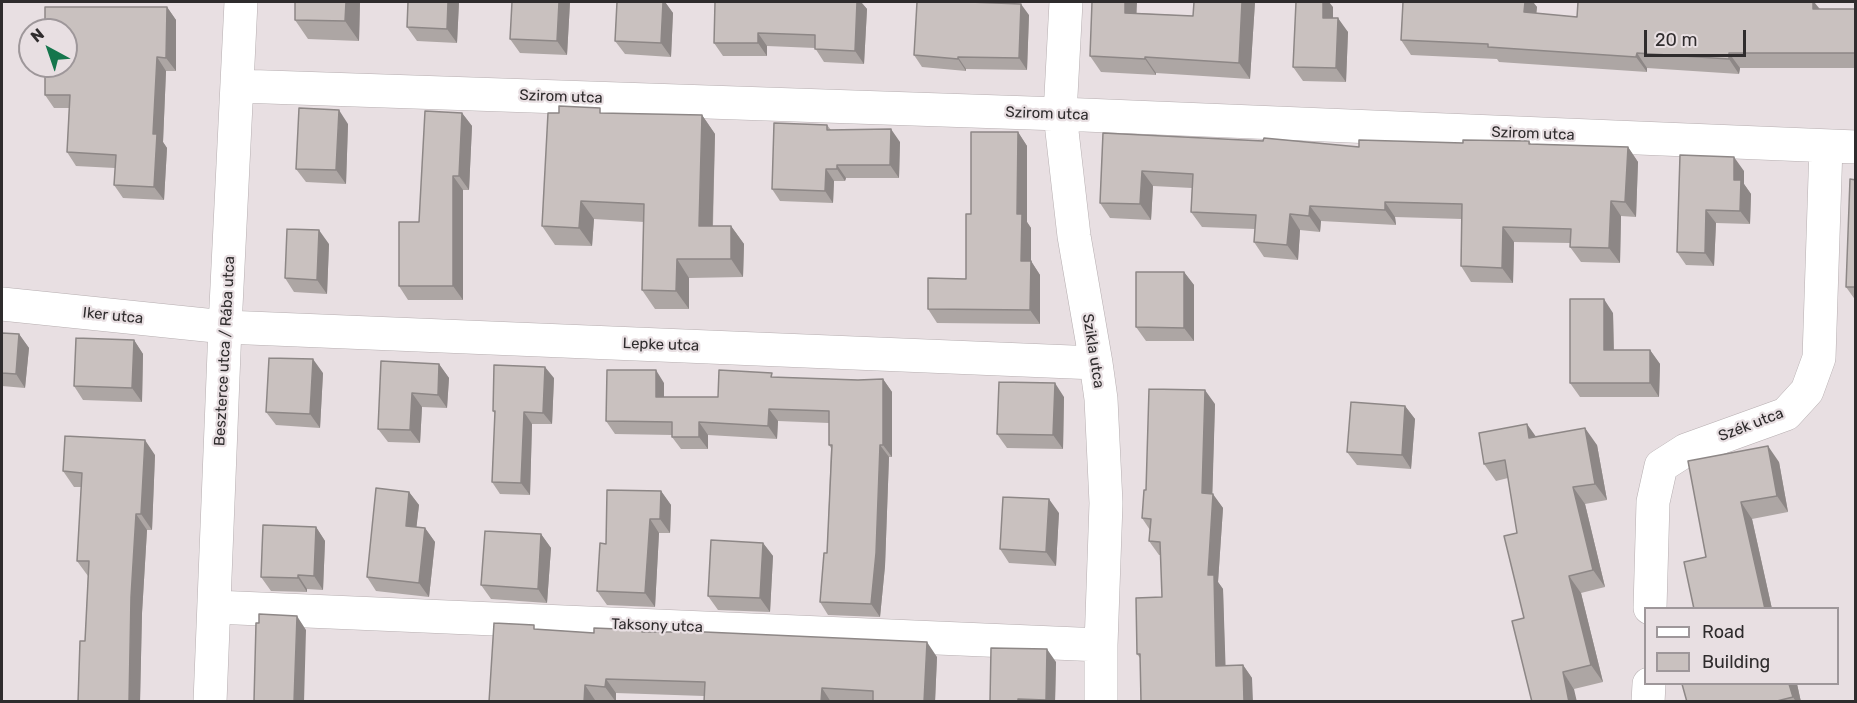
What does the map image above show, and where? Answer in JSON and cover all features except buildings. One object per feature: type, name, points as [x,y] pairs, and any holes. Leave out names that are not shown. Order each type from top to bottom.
[{"type":"street","name":"Beszterce utca / Rába utca","points":[[210,702],[225,327],[242,2]]},
{"type":"street","name":"Szikla utca","points":[[1066,2],[1060,114],[1074,236],[1101,399],[1106,503],[1101,702]]},
{"type":"street","name":"Szirom utca","points":[[238,86],[1060,114],[1841,146]]},
{"type":"street","name":"Szék utca","points":[[1650,607],[1653,502],[1661,466],[1686,450],[1786,414],[1807,391],[1819,358],[1841,146]]},
{"type":"street","name":"Iker utca","points":[[2,304],[225,327]]},
{"type":"street","name":"Lepke utca","points":[[225,327],[1096,363]]},
{"type":"street","name":"Taksony utca","points":[[214,607],[1101,645]]},
{"type":"street","points":[[1648,702],[1649,685]]}]
